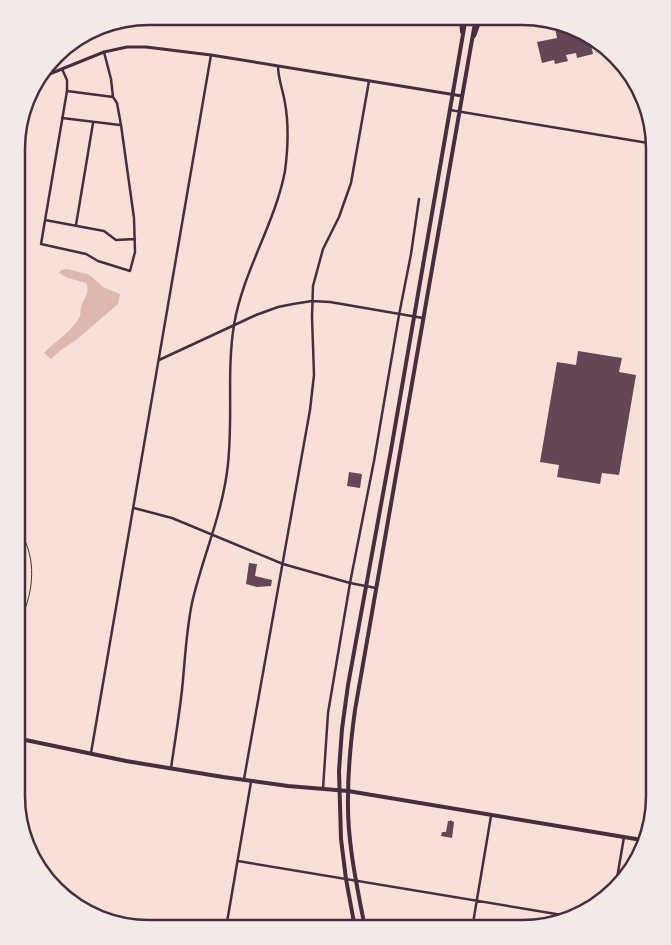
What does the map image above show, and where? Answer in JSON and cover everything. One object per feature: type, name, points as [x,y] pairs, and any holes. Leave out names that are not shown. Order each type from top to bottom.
[{"type":"main road","points":[[462,25],[463,37]]},
{"type":"main road","points":[[354,920],[341,839],[339,790],[340,751],[348,685],[465,25]]},
{"type":"main road","points":[[364,920],[350,839],[348,790],[354,710],[475,25]]},
{"type":"main road","points":[[470,50],[478,25]]},
{"type":"main road","points":[[391,450],[400,452]]},
{"type":"main road","points":[[25,740],[251,782],[348,790],[491,816],[638,839]]},
{"type":"street","points":[[51,73],[104,52],[127,47],[146,47],[211,55],[462,96]]},
{"type":"street","points":[[62,69],[67,80],[66,91],[41,244],[55,249],[86,254],[98,261],[130,270],[136,252],[135,239],[121,126],[104,52]]},
{"type":"street","points":[[91,753],[211,55]]},
{"type":"street","points":[[171,768],[192,603],[220,511],[227,472],[230,359],[234,324],[242,292],[278,197],[284,172],[288,124],[285,102],[278,77],[278,66]]},
{"type":"street","points":[[244,780],[312,396],[314,376],[312,301],[317,268],[323,249],[346,201],[351,183],[368,81]]},
{"type":"street","points":[[66,91],[113,97]]},
{"type":"street","points":[[450,110],[646,143]]},
{"type":"street","points":[[62,118],[121,126]]},
{"type":"street","points":[[76,226],[93,122]]},
{"type":"street","points":[[323,789],[328,713],[411,254],[419,199]]},
{"type":"street","points":[[45,220],[104,231],[116,240],[135,239]]},
{"type":"street","points":[[159,360],[234,324],[278,307],[312,301],[330,302],[423,318]]},
{"type":"street","points":[[134,508],[172,518],[283,564],[350,583],[376,588]]},
{"type":"street","points":[[227,920],[251,782]]},
{"type":"street","points":[[473,920],[491,816]]},
{"type":"street","points":[[618,875],[624,837]]},
{"type":"street","points":[[238,861],[558,914]]},
{"type":"lane","points":[[25,542],[32,568],[30,593],[25,605]]},
{"type":"shaded area","points":[[67,269],[87,274],[103,287],[120,294],[118,304],[51,359],[44,353],[77,321],[88,291],[86,283],[68,278],[59,273],[61,270]]},
{"type":"building","points":[[555,29],[584,42],[591,47],[593,54],[577,58],[576,53],[566,55],[568,61],[555,64],[554,60],[542,63],[537,42],[557,38]]},
{"type":"building","points":[[578,351],[622,358],[619,372],[636,375],[619,475],[602,473],[600,484],[557,477],[559,465],[540,462],[557,362],[576,365]]},
{"type":"building","points":[[349,472],[362,474],[360,488],[347,486]]},
{"type":"building","points":[[249,563],[257,564],[255,576],[272,580],[271,586],[257,587],[246,584]]},
{"type":"building","points":[[448,821],[454,822],[452,838],[441,836],[442,832],[446,832]]}]
